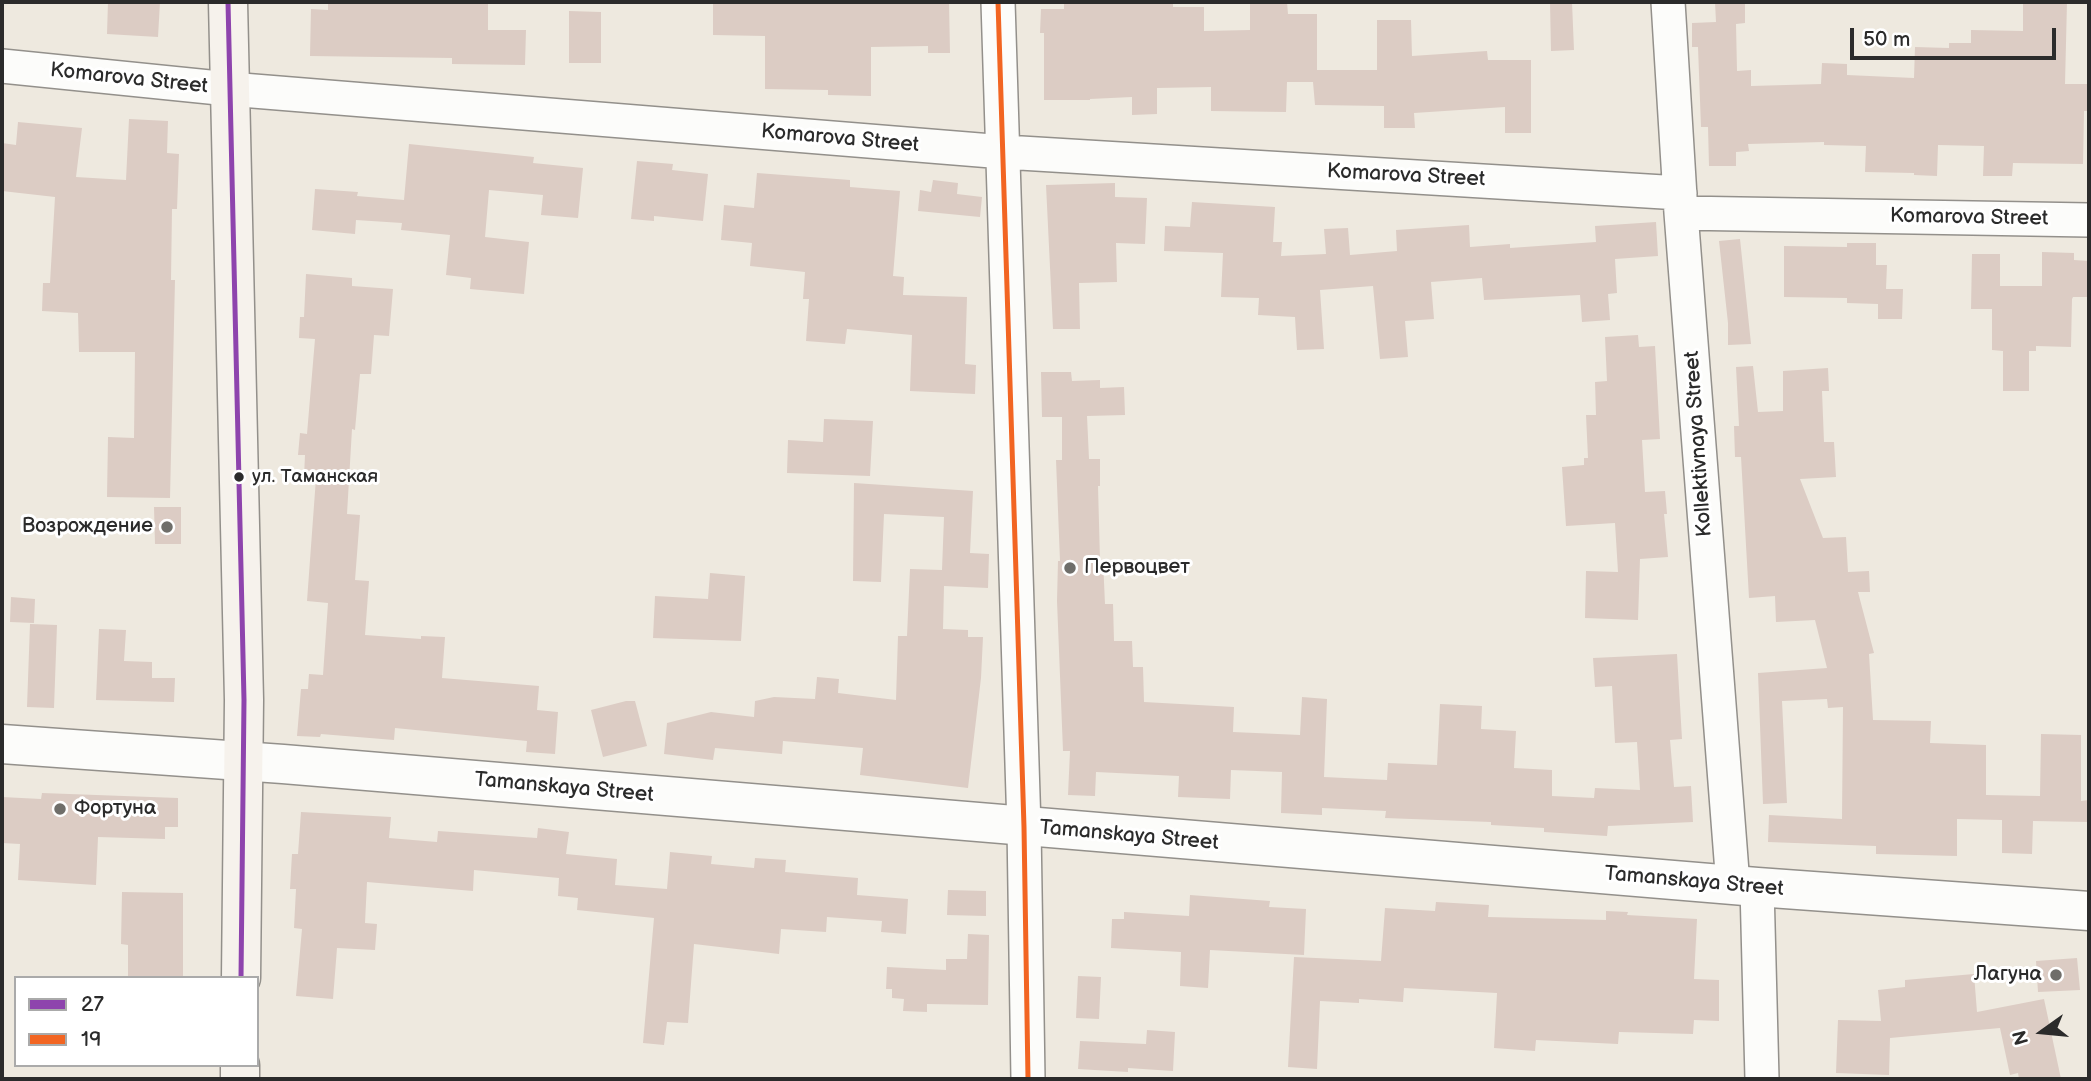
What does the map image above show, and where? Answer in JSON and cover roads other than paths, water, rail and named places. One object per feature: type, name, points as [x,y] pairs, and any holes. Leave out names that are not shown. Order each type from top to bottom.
[{"type":"main road","points":[[228,2],[244,761],[242,976]]},
{"type":"street","points":[[998,2],[1024,827],[1028,1079]]},
{"type":"street","name":"Kollektivnaya Street","points":[[1668,2],[1681,203],[1762,1079]]},
{"type":"street","name":"Komarova Street","points":[[2,66],[229,89],[1004,152],[1681,203],[2089,220]]},
{"type":"street","name":"Tamanskaya Street","points":[[2,744],[244,761],[1745,886],[2089,911]]},
{"type":"place","name":"ул. Таманская","points":[[239,477]]},
{"type":"place","name":"Возрождение","points":[[167,527]]},
{"type":"place","name":"Первоцвет","points":[[1070,568]]},
{"type":"place","name":"Фортуна","points":[[60,809]]},
{"type":"place","name":"Лагуна","points":[[2056,975]]}]
